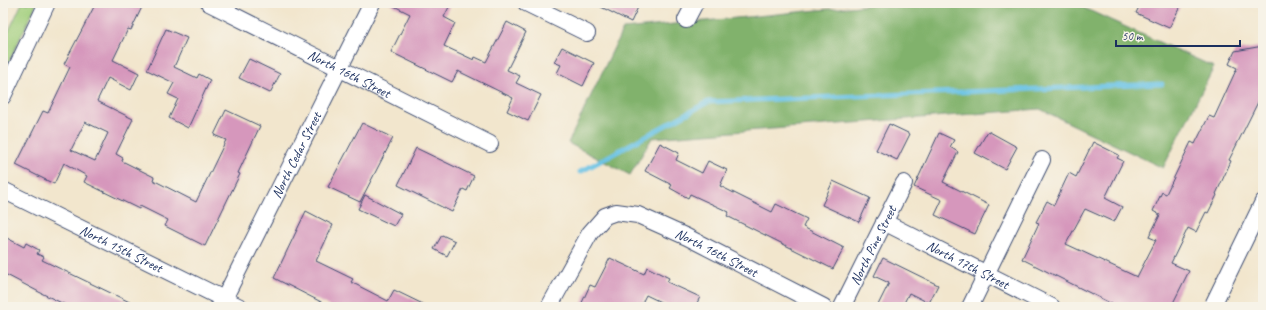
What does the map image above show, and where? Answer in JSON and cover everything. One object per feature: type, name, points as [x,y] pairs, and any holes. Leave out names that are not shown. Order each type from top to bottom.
[{"type":"street","points":[[3,96],[47,3]]},
{"type":"street","name":"North 16th Street","points":[[209,3],[490,144]]},
{"type":"street","name":"North Cedar Street","points":[[222,303],[282,186],[372,3]]},
{"type":"street","points":[[526,3],[587,33]]},
{"type":"street","points":[[686,20],[694,3]]},
{"type":"street","points":[[970,307],[1042,160]]},
{"type":"street","name":"North Pine Street","points":[[842,307],[904,183]]},
{"type":"street","name":"North 15th Street","points":[[3,190],[222,303],[240,307]]},
{"type":"street","points":[[1212,307],[1263,202]]},
{"type":"street","name":"North 16th Street","points":[[550,307],[590,232],[605,216],[616,212],[638,214],[687,237],[824,307]]},
{"type":"street","name":"North 17th Street","points":[[884,222],[1052,307]]},
{"type":"green space","points":[[22,3],[37,3],[3,74],[3,43]]},
{"type":"green space","points":[[890,3],[1073,3],[1214,67],[1163,168],[1040,109],[652,138],[630,175],[568,143],[623,29]]},
{"type":"building","points":[[96,3],[134,3],[142,7],[131,30],[128,29],[113,60],[139,73],[131,90],[108,78],[97,101],[133,119],[116,154],[123,158],[122,161],[154,177],[153,180],[196,202],[226,140],[214,135],[226,110],[260,126],[238,173],[240,174],[205,246],[165,226],[168,220],[140,206],[139,209],[84,182],[87,176],[64,163],[54,184],[16,165],[43,111],[48,113],[70,67],[64,64]],"holes":[[[85,122],[108,133],[95,161],[71,150]]]},
{"type":"building","points":[[388,3],[451,3],[444,17],[455,23],[444,46],[474,60],[475,57],[486,62],[507,22],[526,32],[507,70],[520,76],[516,83],[541,95],[528,121],[507,111],[513,98],[458,71],[452,82],[391,52],[410,14]]},
{"type":"building","points":[[593,3],[640,3],[631,22]]},
{"type":"building","points":[[1141,3],[1182,3],[1169,28],[1136,13]]},
{"type":"building","points":[[166,29],[187,38],[174,67],[197,78],[199,74],[210,80],[188,128],[169,118],[178,99],[168,94],[174,83],[147,70]]},
{"type":"building","points":[[1263,46],[1263,92],[1229,160],[1231,161],[1208,213],[1206,212],[1196,232],[1188,228],[1171,263],[1189,271],[1171,307],[1118,307],[1022,259],[1039,223],[1036,222],[1047,201],[1054,205],[1069,173],[1076,177],[1093,142],[1119,155],[1117,158],[1123,161],[1105,198],[1122,207],[1114,222],[1085,209],[1066,244],[1137,277],[1156,240],[1149,237],[1160,215],[1153,211],[1162,192],[1166,194],[1191,142],[1195,144],[1209,116],[1214,118],[1237,68],[1229,64],[1235,51]]},
{"type":"building","points":[[562,47],[594,63],[583,86],[557,73],[561,65],[554,62]]},
{"type":"building","points":[[249,59],[280,74],[270,93],[239,78]]},
{"type":"building","points":[[362,123],[393,138],[360,202],[328,187]]},
{"type":"building","points":[[889,124],[910,134],[897,160],[876,150]]},
{"type":"building","points":[[988,131],[1017,147],[1005,169],[975,153]]},
{"type":"building","points":[[939,133],[954,140],[950,147],[958,152],[943,182],[989,205],[975,234],[935,215],[942,200],[914,187]]},
{"type":"building","points":[[660,143],[679,153],[676,160],[702,173],[708,161],[727,170],[720,186],[772,212],[776,204],[807,219],[803,227],[844,248],[833,269],[727,216],[729,212],[690,194],[688,198],[670,188],[672,185],[645,171]]},
{"type":"building","points":[[416,148],[474,176],[467,191],[463,189],[452,212],[398,185]]},
{"type":"building","points":[[833,181],[870,198],[859,222],[822,205]]},
{"type":"building","points":[[365,195],[401,214],[394,226],[358,209]]},
{"type":"building","points":[[306,211],[333,225],[316,261],[353,279],[351,282],[388,301],[394,290],[429,307],[331,307],[274,278]]},
{"type":"building","points":[[442,235],[455,241],[447,256],[434,249]]},
{"type":"building","points":[[3,236],[24,247],[26,243],[39,250],[37,254],[44,257],[42,260],[140,307],[70,307],[39,292],[3,273]]},
{"type":"building","points":[[610,258],[644,274],[647,267],[669,278],[667,282],[700,297],[695,307],[671,307],[646,295],[640,307],[580,307],[590,285],[595,287]]},
{"type":"building","points":[[883,258],[938,285],[929,303],[909,293],[902,307],[877,307],[889,283],[874,276]]},
{"type":"waterway","points":[[580,172],[708,102],[1162,84]]}]
